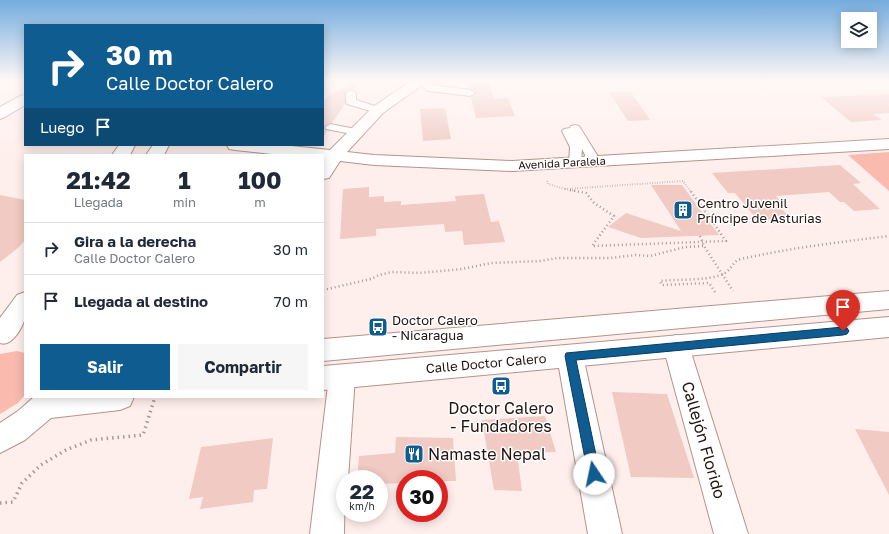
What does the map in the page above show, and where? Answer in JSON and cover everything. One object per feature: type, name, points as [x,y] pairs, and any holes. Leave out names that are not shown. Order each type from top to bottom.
[{"type":"street","points":[[1,113],[15,105]]},
{"type":"street","points":[[324,172],[334,155],[378,110],[385,105]]},
{"type":"street","points":[[1,113],[24,116]]},
{"type":"street","name":"Avenida Paralela","points":[[245,146],[428,163],[505,166],[889,144]]},
{"type":"street","points":[[324,350],[889,300]]},
{"type":"street","points":[[9,333],[24,303]]},
{"type":"street","name":"Calle Doctor Calero","points":[[332,377],[889,327]]},
{"type":"street","name":"Callejón Florido","points":[[676,346],[731,534]]},
{"type":"street","points":[[570,356],[605,534]]},
{"type":"street","points":[[327,534],[332,377]]},
{"type":"street","points":[[0,439],[30,420],[49,402],[106,398]]},
{"type":"lane","points":[[361,105],[378,110]]},
{"type":"lane","points":[[330,127],[357,132]]},
{"type":"lane","points":[[571,129],[576,148],[582,162]]},
{"type":"path","points":[[544,178],[548,184],[564,189],[586,193],[594,203],[614,216],[592,246],[726,241],[683,181],[564,189]]},
{"type":"path","points":[[700,236],[704,246],[733,291]]},
{"type":"path","points":[[715,292],[709,283],[662,285],[660,280],[710,277],[729,272],[735,261],[739,259],[822,244],[889,236]]},
{"type":"path","points":[[324,290],[371,279],[379,275],[392,272],[420,273],[462,269],[491,263],[541,261],[557,258],[610,258],[636,255],[650,256],[685,247],[704,246]]},
{"type":"path","points":[[0,504],[13,502],[22,483],[41,465],[66,450],[91,440],[143,436],[155,398]]},
{"type":"shaded area","points":[[889,152],[889,191],[848,155]]},
{"type":"shaded area","points":[[17,351],[24,353],[24,396],[18,403],[0,414],[0,354]]},
{"type":"building","points":[[324,105],[344,105],[332,123],[329,123],[324,127]]},
{"type":"building","points":[[473,105],[511,105],[515,116],[476,118]]},
{"type":"building","points":[[617,105],[640,105],[650,120],[628,121]]},
{"type":"building","points":[[831,105],[889,105],[889,113],[873,114],[882,120],[851,122]]},
{"type":"building","points":[[445,108],[451,139],[423,141],[420,109]]},
{"type":"building","points":[[324,127],[327,131],[324,136]]},
{"type":"building","points":[[840,165],[861,183],[853,184],[880,209],[854,211],[844,202],[840,202],[829,192],[776,196],[788,209],[782,209],[790,218],[757,220],[735,193],[728,193],[712,173]]},
{"type":"building","name":"Centro Juvenil Príncipe de Asturias","points":[[651,185],[682,185],[719,235],[641,238],[608,227],[626,213],[681,231]]},
{"type":"building","points":[[369,187],[369,197],[384,196],[384,202],[401,201],[401,205],[456,201],[455,196],[484,194],[491,222],[499,221],[505,242],[464,245],[462,231],[445,232],[444,224],[376,229],[376,236],[340,239],[343,189]]},
{"type":"building","points":[[0,195],[24,200],[24,241],[0,262]]},
{"type":"building","points":[[612,392],[667,394],[694,478],[631,477]]},
{"type":"building","points":[[545,416],[556,452],[517,453],[522,491],[494,490],[482,420]]},
{"type":"building","points":[[855,429],[889,432],[889,495]]},
{"type":"building","points":[[396,437],[453,438],[456,481],[448,481],[448,470],[396,470],[396,483],[388,484],[388,470],[358,470],[359,456],[395,453]]},
{"type":"building","points":[[273,438],[267,489],[254,490],[253,502],[200,509],[203,497],[189,499],[201,447]]},
{"type":"place","name":"Centro Juvenil Príncipe de Asturias","points":[[683,210]]},
{"type":"place","name":"Doctor Calero - Nicaragua","points":[[378,327]]},
{"type":"place","name":"Doctor Calero - Fundadores","points":[[501,386]]},
{"type":"place","name":"Namaste Nepal","points":[[414,454]]},
{"type":"route","points":[[594,474],[570,356],[843,331]]}]
